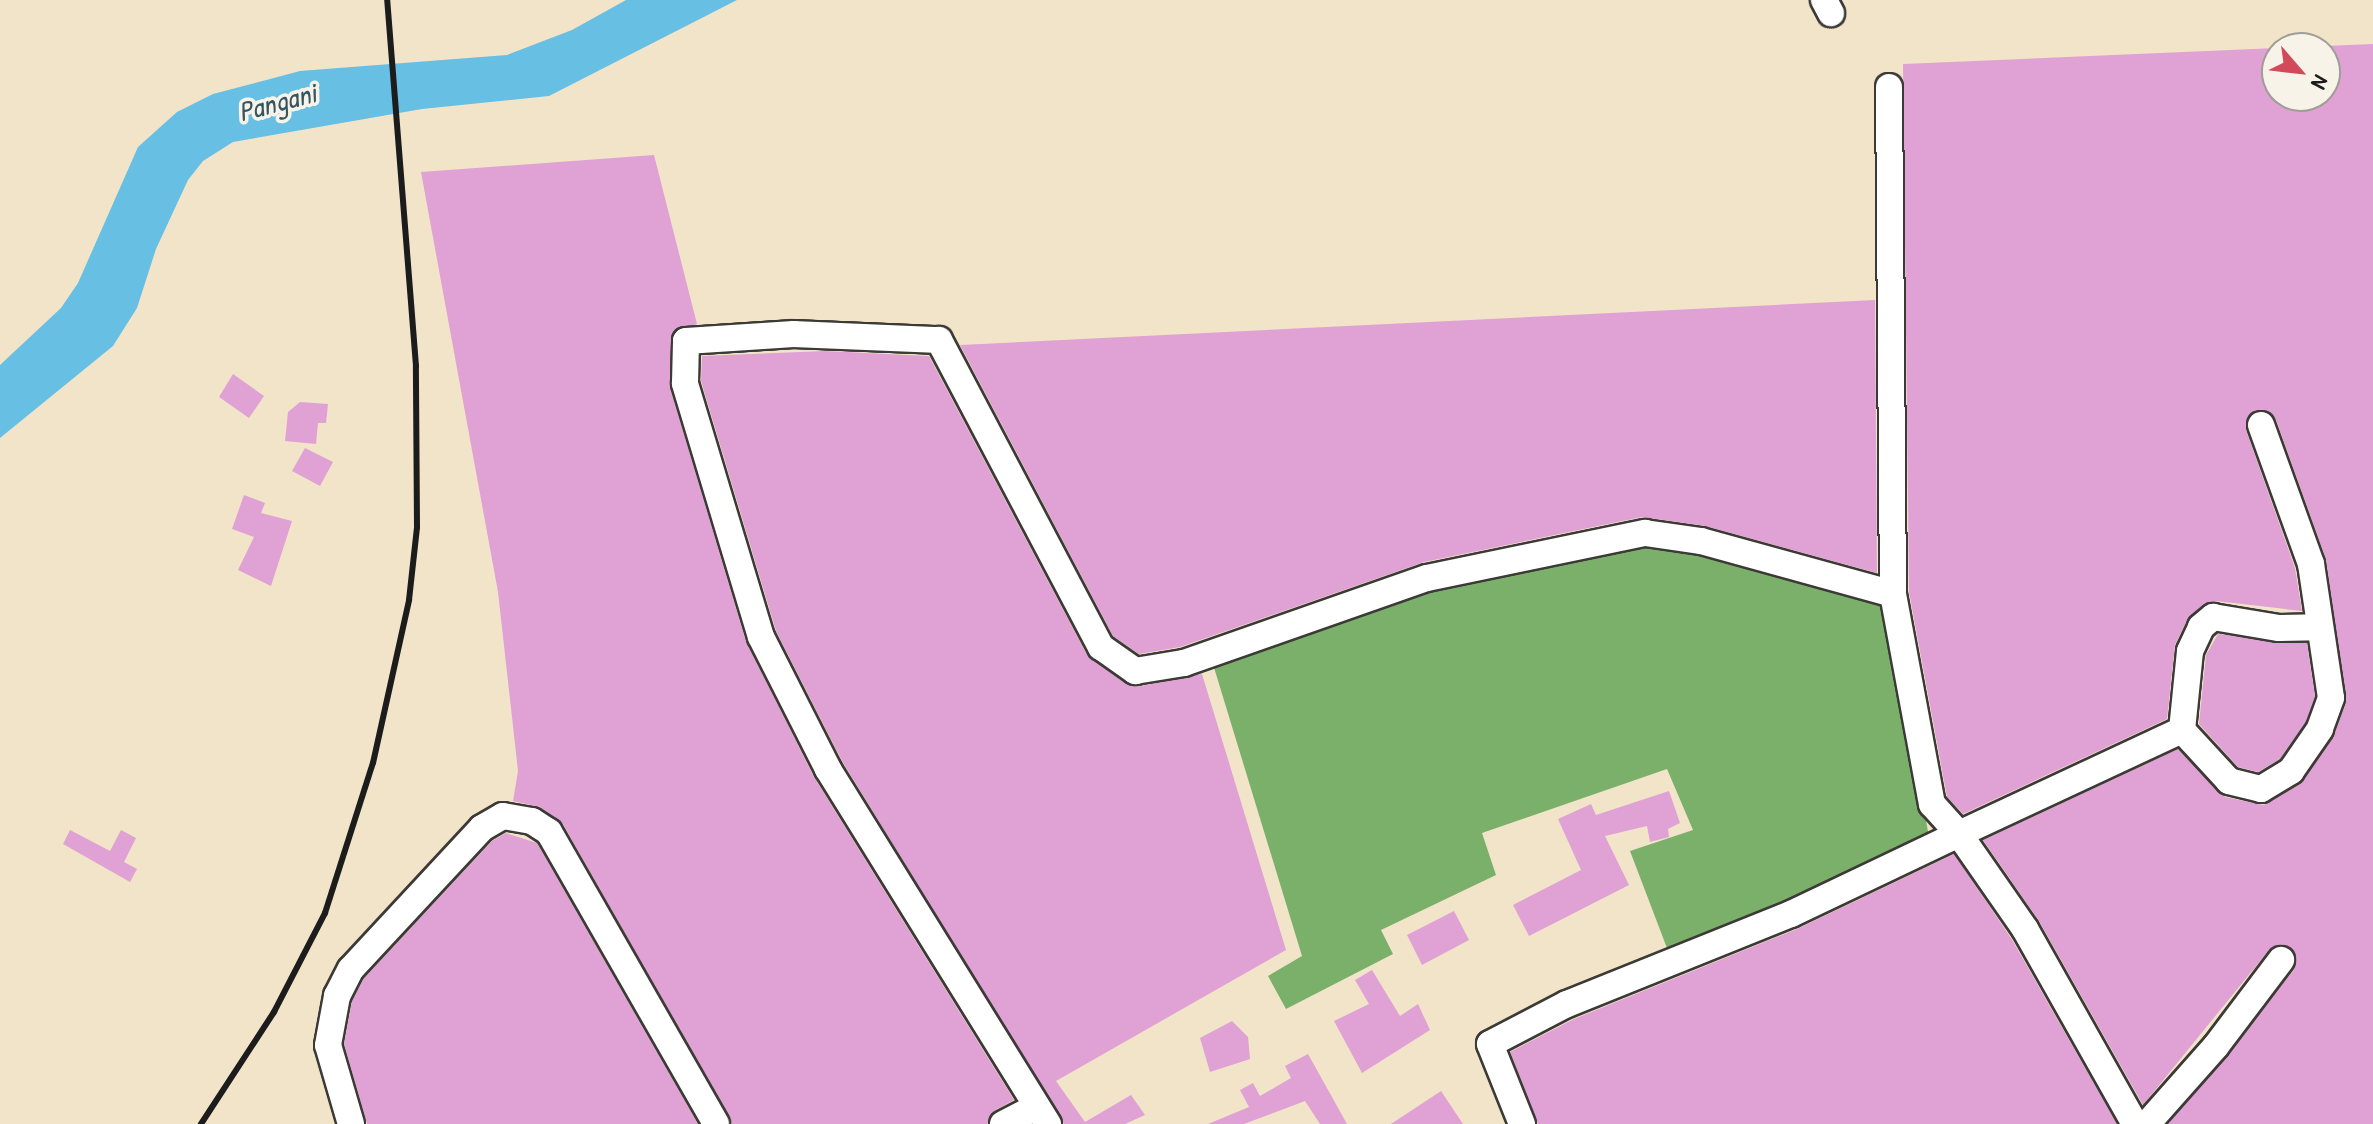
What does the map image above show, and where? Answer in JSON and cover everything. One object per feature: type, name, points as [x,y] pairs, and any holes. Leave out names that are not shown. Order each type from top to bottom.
[{"type":"street","points":[[1889,87],[1893,594],[1932,804],[1959,834],[2025,929],[2135,1123],[2216,1046],[2281,960]]},
{"type":"street","points":[[1003,1124],[1042,1116],[828,769],[761,637],[685,383],[686,341],[794,334],[939,340],[1101,647],[1135,671],[1184,663],[1427,578],[1645,533],[1701,541],[1893,594]]},
{"type":"street","points":[[2261,425],[2311,564],[2331,698],[2320,729],[2291,771],[2261,789],[2229,781],[2182,730],[2190,651],[2201,627],[2213,617],[2279,628],[2318,627]]},
{"type":"street","points":[[1522,1124],[1490,1044],[1567,1004],[1791,914],[2182,730]]},
{"type":"street","points":[[351,1124],[328,1045],[337,996],[351,969],[482,828],[503,816],[532,821],[549,832],[716,1124]]},
{"type":"green space","points":[[1645,540],[1888,604],[1930,843],[1670,956],[1630,851],[1693,830],[1667,769],[1482,833],[1496,875],[1381,930],[1393,954],[1286,1009],[1268,976],[1302,956],[1212,661],[1429,585]]},
{"type":"water","name":"Pangani","points":[[626,0],[737,0],[549,96],[422,109],[233,142],[203,161],[188,180],[156,249],[137,308],[113,346],[0,438],[0,365],[61,308],[78,283],[138,147],[177,112],[213,94],[300,71],[507,55],[572,30]]},
{"type":"building","points":[[2373,44],[2373,1124],[2168,1124],[2294,970],[2295,953],[2282,944],[2269,950],[2143,1105],[2039,921],[1983,840],[2178,749],[2225,797],[2264,805],[2300,784],[2333,738],[2346,703],[2326,559],[2276,420],[2265,410],[2255,410],[2246,421],[2246,430],[2295,568],[2302,611],[2216,601],[2203,604],[2187,620],[2175,645],[2167,719],[1963,814],[1947,797],[1909,592],[1903,64],[2261,49],[2261,112],[2341,112],[2341,45]]},
{"type":"building","points":[[654,155],[697,324],[672,334],[670,387],[746,642],[814,777],[1014,1100],[995,1110],[987,1124],[732,1124],[563,824],[540,807],[513,801],[518,771],[498,592],[421,172]]},
{"type":"building","points":[[1875,300],[1877,573],[1705,526],[1642,517],[1424,562],[1180,647],[1139,654],[1113,636],[960,345]]},
{"type":"building","points":[[825,351],[929,356],[1087,655],[1136,687],[1202,674],[1286,950],[1056,1081],[1085,1122],[1131,1095],[1145,1115],[1125,1124],[1064,1124],[842,761],[776,631],[701,381],[702,356]]},
{"type":"building","points":[[233,374],[264,396],[249,418],[219,397]]},
{"type":"building","points":[[300,402],[328,404],[326,423],[318,423],[316,444],[285,441],[288,412]]},
{"type":"building","points":[[305,448],[333,462],[320,486],[292,471]]},
{"type":"building","points":[[244,495],[265,503],[261,513],[292,521],[271,586],[238,570],[254,537],[232,529]]},
{"type":"building","points":[[2218,634],[2307,643],[2315,696],[2306,722],[2280,759],[2258,772],[2238,767],[2199,724],[2206,655]]},
{"type":"building","points":[[1669,791],[1680,823],[1668,829],[1669,837],[1650,842],[1647,826],[1605,836],[1629,885],[1529,936],[1513,905],[1581,870],[1558,819],[1591,804],[1596,815]]},
{"type":"building","points":[[70,830],[110,851],[121,830],[136,838],[124,862],[137,869],[130,882],[63,844]]},
{"type":"building","points":[[506,833],[537,843],[698,1124],[367,1124],[344,1044],[352,1001],[364,978],[492,841]]},
{"type":"building","points":[[1954,854],[2011,938],[2117,1124],[1538,1124],[1510,1052],[1574,1019],[1797,929]]},
{"type":"building","points":[[1454,911],[1469,940],[1422,965],[1407,935]]},
{"type":"building","points":[[1372,970],[1400,1016],[1418,1004],[1430,1030],[1362,1073],[1334,1021],[1369,1004],[1355,980]]},
{"type":"building","points":[[1232,1021],[1248,1037],[1250,1059],[1210,1072],[1200,1038]]},
{"type":"building","points":[[1308,1054],[1347,1124],[1320,1124],[1305,1101],[1244,1124],[1208,1124],[1249,1107],[1240,1090],[1253,1083],[1260,1096],[1291,1078],[1285,1066]]},
{"type":"building","points":[[1441,1091],[1463,1124],[1391,1124]]},
{"type":"railway","points":[[201,1124],[274,1012],[325,913],[373,763],[409,600],[417,527],[416,366],[387,0]]}]
